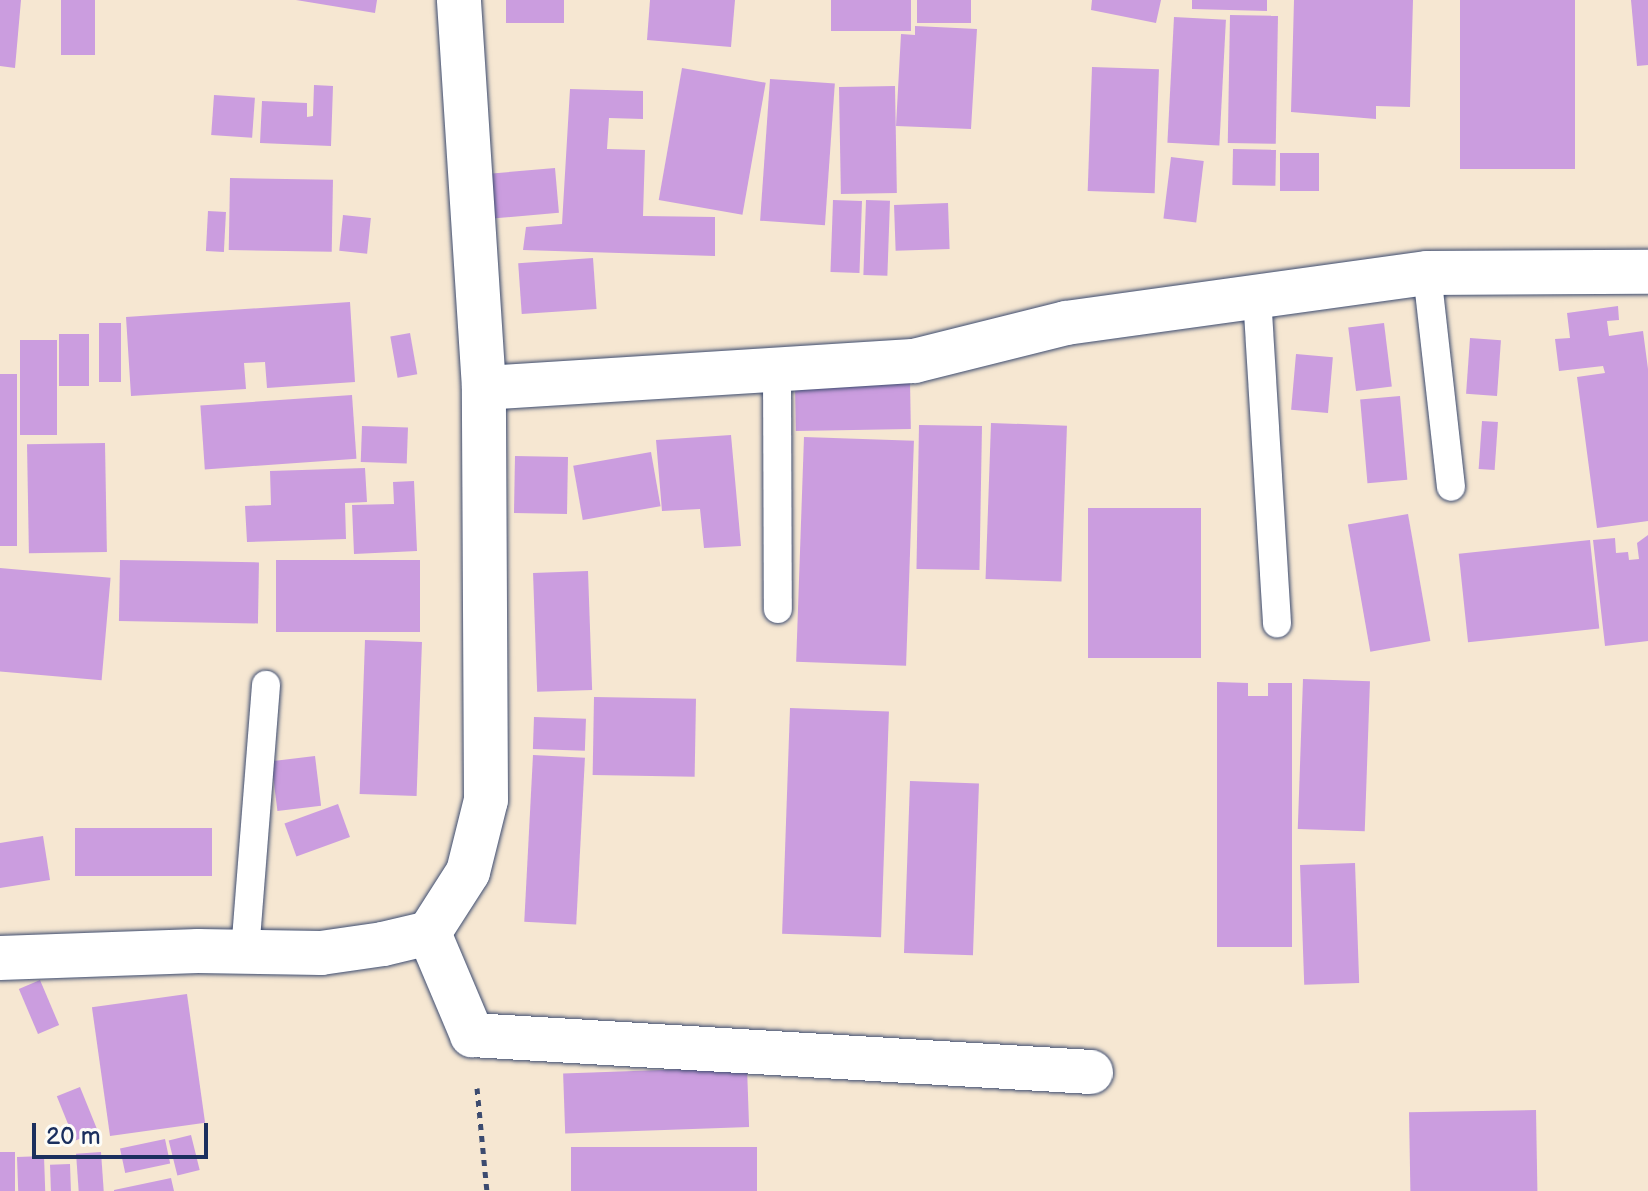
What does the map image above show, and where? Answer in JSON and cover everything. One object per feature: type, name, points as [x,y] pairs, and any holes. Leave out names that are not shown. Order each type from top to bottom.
[{"type":"street","points":[[0,958],[321,953],[429,933],[468,872],[486,800],[484,388],[459,0]]},
{"type":"street","points":[[484,388],[914,361],[1066,323],[1427,273],[1648,272]]},
{"type":"street","points":[[429,933],[472,1035],[1091,1072]]},
{"type":"lane","points":[[1427,273],[1451,487]]},
{"type":"lane","points":[[1257,296],[1277,623]]},
{"type":"lane","points":[[777,372],[778,609]]},
{"type":"lane","points":[[245,952],[266,685]]},
{"type":"path","points":[[472,1035],[487,1191]]},
{"type":"building","points":[[0,0],[21,0],[15,68],[0,66]]},
{"type":"building","points":[[61,0],[95,0],[95,55],[61,55]]},
{"type":"building","points":[[296,0],[377,0],[375,13]]},
{"type":"building","points":[[506,0],[564,0],[564,23],[506,23]]},
{"type":"building","points":[[650,0],[735,0],[731,47],[647,40]]},
{"type":"building","points":[[831,0],[911,0],[911,31],[831,31]]},
{"type":"building","points":[[917,0],[971,0],[971,23],[917,23]]},
{"type":"building","points":[[1092,0],[1161,0],[1156,23],[1091,10]]},
{"type":"building","points":[[1192,0],[1267,0],[1267,11],[1192,9]]},
{"type":"building","points":[[1294,0],[1413,0],[1410,107],[1376,106],[1376,119],[1291,112]]},
{"type":"building","points":[[1460,0],[1575,0],[1575,169],[1460,169]]},
{"type":"building","points":[[1631,0],[1648,0],[1648,65],[1637,66]]},
{"type":"building","points":[[1230,15],[1278,16],[1276,144],[1228,143]]},
{"type":"building","points":[[1174,17],[1226,20],[1219,146],[1167,143]]},
{"type":"building","points":[[915,26],[977,29],[971,129],[896,126],[901,34],[915,35]]},
{"type":"building","points":[[1092,67],[1159,69],[1155,193],[1088,191]]},
{"type":"building","points":[[682,68],[766,83],[742,215],[659,200]]},
{"type":"building","points":[[770,79],[835,84],[825,225],[760,221]]},
{"type":"building","points":[[314,85],[333,86],[331,146],[260,143],[262,101],[307,103],[307,117],[313,116]]},
{"type":"building","points":[[895,86],[897,193],[841,194],[839,87]]},
{"type":"building","points":[[570,89],[643,91],[643,119],[609,118],[607,149],[645,150],[643,216],[715,217],[715,256],[523,250],[526,227],[562,224]]},
{"type":"building","points":[[214,95],[255,98],[252,138],[211,135]]},
{"type":"building","points":[[1233,149],[1276,150],[1275,186],[1232,185]]},
{"type":"building","points":[[1280,153],[1319,153],[1319,191],[1280,191]]},
{"type":"building","points":[[1171,157],[1204,161],[1196,223],[1163,219]]},
{"type":"building","points":[[555,168],[559,213],[484,219],[480,175]]},
{"type":"building","points":[[230,178],[333,180],[332,252],[229,250]]},
{"type":"building","points":[[833,200],[862,201],[859,273],[830,272]]},
{"type":"building","points":[[866,200],[890,201],[887,276],[863,275]]},
{"type":"building","points":[[948,203],[950,249],[896,251],[894,205]]},
{"type":"building","points":[[208,211],[226,212],[224,252],[206,251]]},
{"type":"building","points":[[343,215],[371,218],[367,254],[339,251]]},
{"type":"building","points":[[593,258],[597,309],[522,314],[518,263]]},
{"type":"building","points":[[350,302],[355,382],[267,388],[265,362],[244,363],[246,389],[131,396],[126,317]]},
{"type":"building","points":[[1618,306],[1619,320],[1607,321],[1609,336],[1643,331],[1648,369],[1648,521],[1597,528],[1577,377],[1605,373],[1603,366],[1559,371],[1555,339],[1570,338],[1567,313]]},
{"type":"building","points":[[99,323],[121,323],[121,382],[99,382]]},
{"type":"building","points":[[1384,323],[1392,387],[1356,391],[1348,327]]},
{"type":"building","points":[[410,333],[417,374],[398,378],[390,336]]},
{"type":"building","points":[[59,334],[89,334],[89,386],[59,386]]},
{"type":"building","points":[[1470,338],[1501,340],[1497,396],[1466,394]]},
{"type":"building","points":[[20,340],[57,340],[57,435],[20,435]]},
{"type":"building","points":[[1296,354],[1333,357],[1328,413],[1291,410]]},
{"type":"building","points":[[0,374],[17,374],[17,546],[0,546]]},
{"type":"building","points":[[910,380],[911,429],[796,431],[795,382]]},
{"type":"building","points":[[352,395],[356,459],[205,469],[200,406]]},
{"type":"building","points":[[1400,396],[1407,480],[1367,483],[1360,399]]},
{"type":"building","points":[[1482,421],[1498,422],[1495,470],[1479,469]]},
{"type":"building","points":[[991,423],[1067,426],[1062,582],[986,579]]},
{"type":"building","points":[[919,425],[982,426],[979,570],[916,569]]},
{"type":"building","points":[[362,426],[408,428],[407,464],[361,462]]},
{"type":"building","points":[[731,435],[741,546],[704,548],[700,509],[662,511],[656,440]]},
{"type":"building","points":[[804,437],[914,441],[906,666],[796,662]]},
{"type":"building","points":[[105,443],[107,552],[29,553],[27,444]]},
{"type":"building","points":[[651,452],[661,506],[583,520],[573,466]]},
{"type":"building","points":[[515,456],[568,457],[567,514],[514,513]]},
{"type":"building","points":[[365,468],[367,502],[345,503],[346,539],[247,542],[245,506],[271,505],[270,471]]},
{"type":"building","points":[[414,481],[417,551],[354,554],[352,505],[394,504],[393,482]]},
{"type":"building","points":[[1088,508],[1201,508],[1201,658],[1088,658]]},
{"type":"building","points":[[1408,514],[1430,641],[1370,652],[1348,525]]},
{"type":"building","points":[[1648,535],[1648,641],[1605,646],[1593,540],[1615,538],[1616,553],[1628,552],[1629,560],[1639,559],[1637,543]]},
{"type":"building","points":[[1590,540],[1599,629],[1468,642],[1459,554]]},
{"type":"building","points":[[120,560],[259,562],[258,623],[119,621]]},
{"type":"building","points":[[276,560],[420,560],[420,632],[276,632]]},
{"type":"building","points":[[0,568],[111,578],[102,680],[0,671]]},
{"type":"building","points":[[588,571],[592,690],[537,692],[533,573]]},
{"type":"building","points":[[365,640],[422,642],[417,796],[360,794]]},
{"type":"building","points":[[1303,679],[1370,681],[1365,831],[1298,829]]},
{"type":"building","points":[[1217,682],[1248,683],[1248,696],[1268,696],[1268,683],[1292,683],[1292,947],[1217,947]]},
{"type":"building","points":[[594,697],[696,699],[695,777],[593,775]]},
{"type":"building","points":[[790,708],[889,711],[881,937],[782,934]]},
{"type":"building","points":[[534,717],[586,719],[585,751],[533,749]]},
{"type":"building","points":[[533,755],[585,758],[576,924],[524,922]]},
{"type":"building","points":[[315,756],[321,806],[277,811],[271,761]]},
{"type":"building","points":[[910,781],[979,783],[973,955],[904,953]]},
{"type":"building","points":[[338,804],[350,837],[296,856],[284,823]]},
{"type":"building","points":[[75,828],[212,828],[212,876],[75,876]]},
{"type":"building","points":[[43,836],[50,880],[0,888],[0,843]]},
{"type":"building","points":[[1355,863],[1359,983],[1304,985],[1300,865]]},
{"type":"building","points":[[40,980],[59,1025],[38,1034],[19,989]]},
{"type":"building","points":[[187,994],[205,1123],[110,1136],[92,1007]]},
{"type":"building","points":[[747,1067],[749,1127],[565,1133],[563,1073]]},
{"type":"building","points":[[80,1087],[98,1132],[75,1141],[57,1096]]},
{"type":"building","points":[[1536,1110],[1537,1191],[1410,1191],[1409,1112]]},
{"type":"building","points":[[191,1135],[200,1170],[177,1175],[169,1141]]},
{"type":"building","points":[[165,1139],[170,1163],[125,1173],[120,1149]]},
{"type":"building","points":[[571,1147],[757,1147],[757,1191],[571,1191]]},
{"type":"building","points":[[0,1152],[15,1152],[15,1191],[0,1191]]},
{"type":"building","points":[[101,1152],[104,1191],[79,1191],[76,1154]]},
{"type":"building","points":[[44,1156],[45,1191],[18,1191],[17,1157]]},
{"type":"building","points":[[70,1164],[71,1191],[51,1191],[50,1165]]},
{"type":"building","points":[[171,1178],[174,1191],[114,1191],[114,1190]]}]
